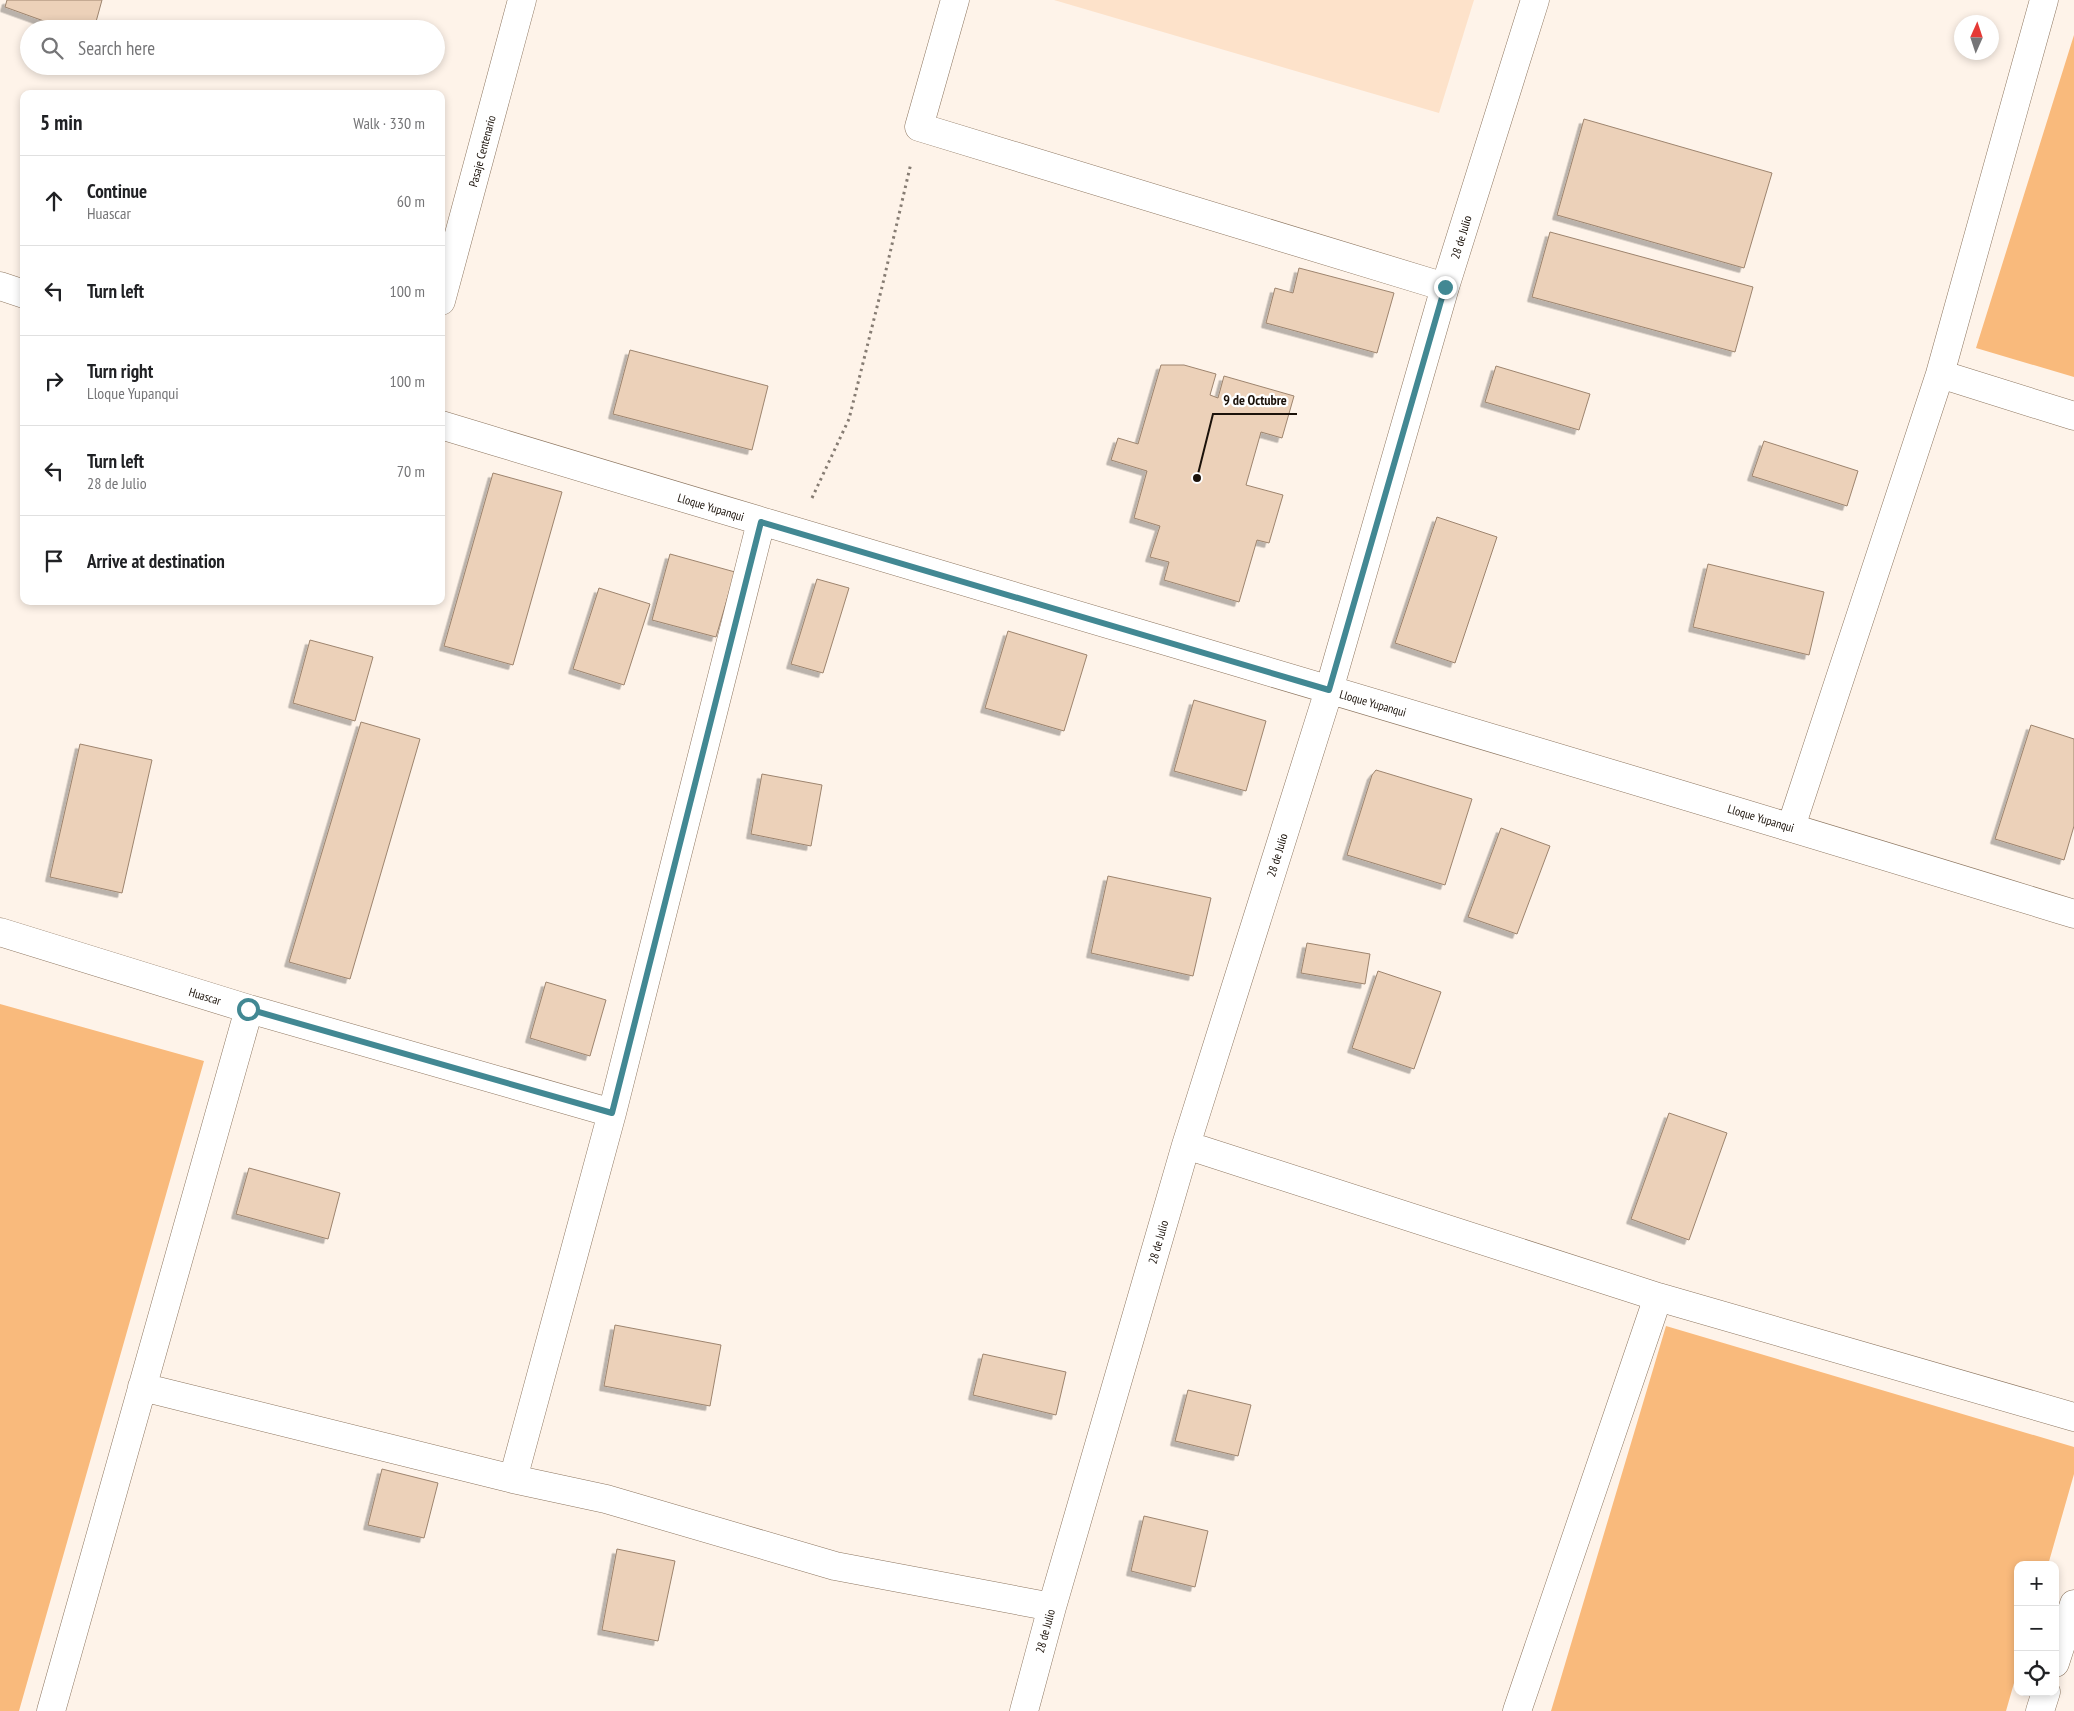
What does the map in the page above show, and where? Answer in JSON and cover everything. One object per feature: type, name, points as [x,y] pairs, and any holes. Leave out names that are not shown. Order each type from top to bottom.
[{"type":"street","name":"Pasaje Centenario","points":[[445,286],[522,0]]},
{"type":"street","points":[[955,0],[919,126],[1445,287]]},
{"type":"street","name":"28 de Julio","points":[[1024,1711],[1052,1606],[1186,1145],[1329,690],[1445,287],[1535,0]]},
{"type":"street","points":[[1792,827],[1940,374],[2044,0]]},
{"type":"street","points":[[0,286],[20,293]]},
{"type":"street","points":[[1940,374],[2074,416]]},
{"type":"street","name":"Lloque Yupanqui","points":[[445,426],[796,533],[1792,827],[2074,914]]},
{"type":"street","points":[[513,1479],[612,1113],[761,522]]},
{"type":"street","name":"Huascar","points":[[0,932],[248,1009],[612,1113]]},
{"type":"street","points":[[51,1711],[248,1009]]},
{"type":"street","points":[[1186,1145],[1658,1297],[2074,1417]]},
{"type":"street","points":[[1517,1711],[1658,1297]]},
{"type":"street","points":[[142,1387],[513,1479],[606,1499],[835,1566],[1052,1606]]},
{"type":"street","points":[[2059,1651],[2074,1604]]},
{"type":"street","points":[[2040,1711],[2045,1696]]},
{"type":"path","points":[[796,533],[849,419],[884,283],[919,126]]},
{"type":"shaded area","points":[[1054,0],[1474,0],[1439,113]]},
{"type":"shaded area","points":[[2074,35],[2074,377],[1976,348]]},
{"type":"shaded area","points":[[0,1004],[204,1061],[19,1711],[0,1711]]},
{"type":"shaded area","points":[[1666,1326],[2074,1447],[2074,1474],[2049,1561],[2014,1561],[2014,1683],[2006,1711],[1551,1711]]},
{"type":"building","points":[[7,0],[102,0],[96,20],[41,20],[5,7]]},
{"type":"building","points":[[1584,119],[1772,173],[1744,268],[1557,215]]},
{"type":"building","points":[[1550,232],[1753,287],[1735,352],[1532,297]]},
{"type":"building","points":[[1299,268],[1394,293],[1377,353],[1266,323],[1275,288],[1293,293]]},
{"type":"building","points":[[630,350],[768,386],[752,450],[613,414]]},
{"type":"building","points":[[1161,365],[1184,365],[1216,374],[1210,395],[1218,398],[1224,376],[1294,396],[1282,438],[1261,432],[1246,485],[1283,495],[1269,543],[1257,540],[1239,602],[1164,580],[1169,562],[1150,557],[1160,526],[1134,518],[1147,471],[1111,460],[1118,438],[1138,444]]},
{"type":"building","points":[[1496,366],[1590,394],[1579,430],[1485,402]]},
{"type":"building","points":[[1764,441],[1858,471],[1847,506],[1752,476]]},
{"type":"building","points":[[493,473],[562,492],[513,665],[444,646]]},
{"type":"building","points":[[1437,517],[1497,537],[1455,663],[1395,643]]},
{"type":"building","points":[[670,554],[735,572],[716,637],[652,620]]},
{"type":"building","points":[[1708,564],[1824,592],[1809,655],[1693,627]]},
{"type":"building","points":[[817,579],[849,588],[823,673],[791,664]]},
{"type":"building","points":[[599,588],[650,604],[624,685],[573,669]]},
{"type":"building","points":[[1008,631],[1087,655],[1064,731],[985,708]]},
{"type":"building","points":[[310,640],[373,657],[355,721],[293,703]]},
{"type":"building","points":[[1194,700],[1266,721],[1246,791],[1174,771]]},
{"type":"building","points":[[361,722],[420,739],[350,979],[289,962]]},
{"type":"building","points":[[2031,725],[2074,739],[2074,826],[2064,860],[1995,839]]},
{"type":"building","points":[[80,744],[152,760],[122,893],[50,877]]},
{"type":"building","points":[[1376,770],[1472,799],[1445,885],[1347,855],[1372,775]]},
{"type":"building","points":[[762,774],[822,785],[811,846],[751,834]]},
{"type":"building","points":[[1501,828],[1550,846],[1517,934],[1468,917]]},
{"type":"building","points":[[1108,876],[1211,898],[1193,976],[1091,953]]},
{"type":"building","points":[[1307,943],[1370,954],[1365,984],[1301,973]]},
{"type":"building","points":[[1378,971],[1441,992],[1414,1069],[1352,1048]]},
{"type":"building","points":[[546,982],[606,1000],[590,1056],[530,1038]]},
{"type":"building","points":[[1669,1113],[1727,1133],[1689,1240],[1631,1219]]},
{"type":"building","points":[[249,1168],[340,1193],[328,1239],[236,1214]]},
{"type":"building","points":[[615,1325],[721,1345],[710,1406],[604,1386]]},
{"type":"building","points":[[983,1354],[1066,1372],[1056,1415],[973,1395]]},
{"type":"building","points":[[1188,1390],[1251,1405],[1238,1456],[1175,1441]]},
{"type":"building","points":[[382,1469],[438,1483],[424,1538],[368,1525]]},
{"type":"building","points":[[1144,1516],[1208,1531],[1195,1587],[1131,1571]]},
{"type":"building","points":[[617,1549],[675,1561],[658,1641],[602,1630]]},
{"type":"place","name":"9 de Octubre","points":[[1197,478]]},
{"type":"route","points":[[248,1009],[612,1113],[761,522],[1329,690],[1445,287]]}]
